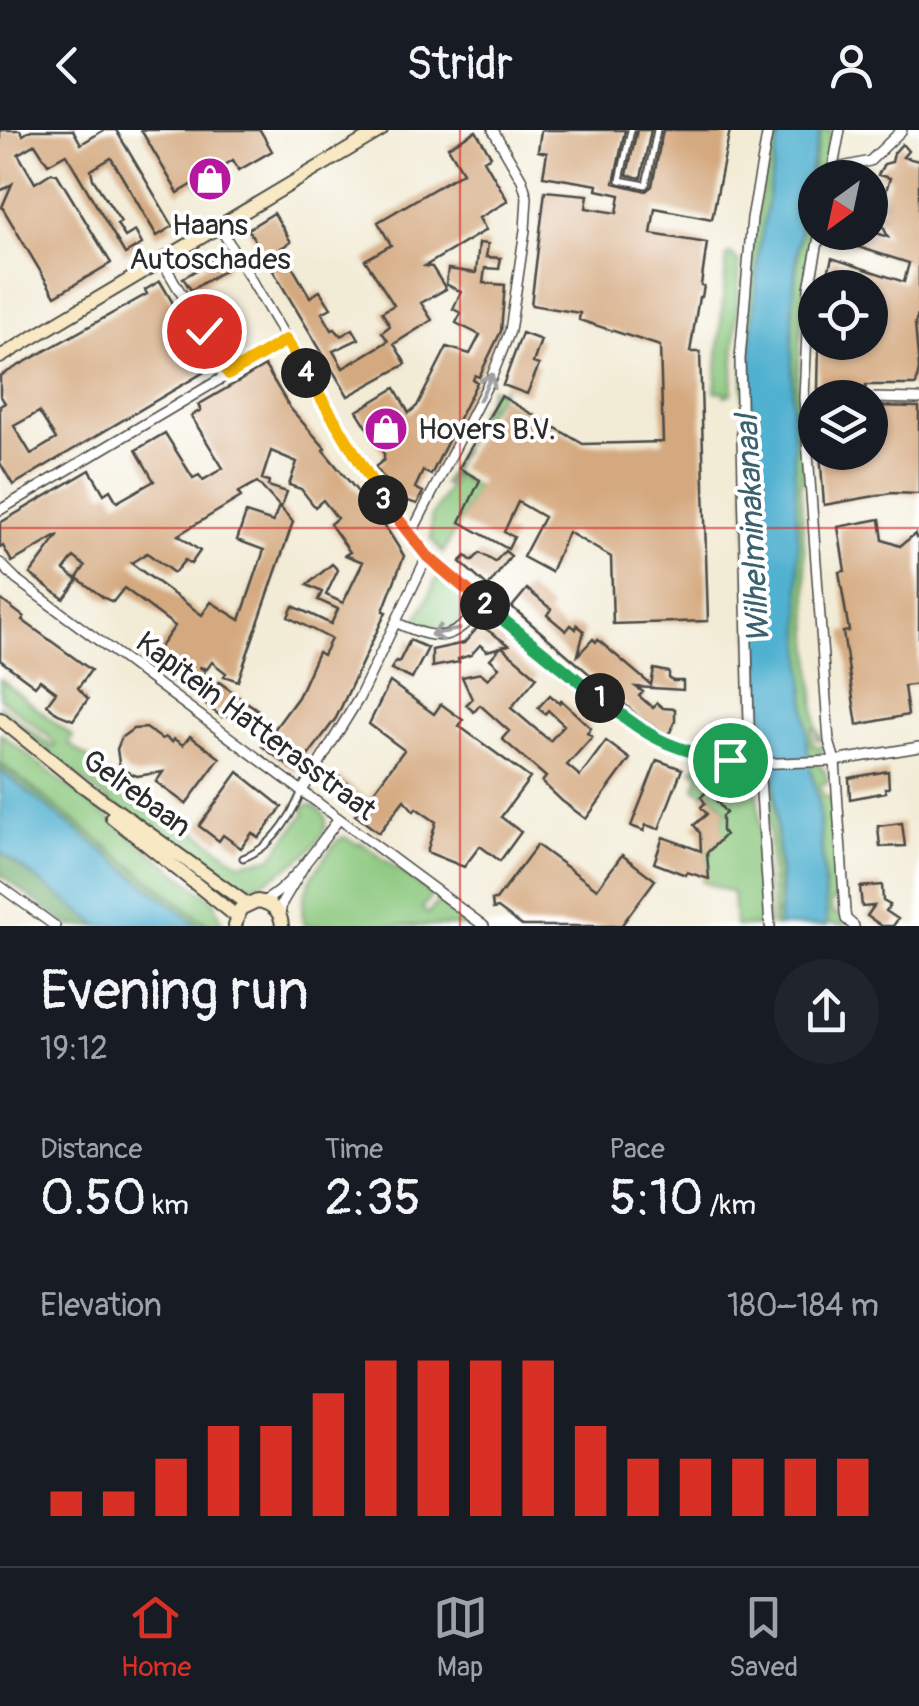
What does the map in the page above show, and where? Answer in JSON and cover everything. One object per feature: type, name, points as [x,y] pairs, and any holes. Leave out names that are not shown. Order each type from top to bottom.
[{"type":"street","points":[[0,357],[218,223],[381,130]]},
{"type":"street","points":[[410,536],[492,376],[510,331],[526,230],[527,197],[522,180],[493,130]]},
{"type":"street","points":[[768,130],[752,218],[740,359],[755,764],[770,926]]},
{"type":"street","points":[[834,160],[840,130]]},
{"type":"street","points":[[871,160],[902,130]]},
{"type":"street","points":[[218,223],[389,511],[428,557],[646,736],[698,755],[755,764],[834,761],[919,747]]},
{"type":"street","points":[[810,380],[809,288],[816,250]]},
{"type":"street","points":[[161,258],[229,374]]},
{"type":"street","points":[[0,510],[286,340]]},
{"type":"street","points":[[888,398],[919,399]]},
{"type":"street","points":[[814,470],[829,741],[834,761],[845,912],[854,926]]},
{"type":"street","points":[[302,791],[351,713],[428,557]]},
{"type":"street","name":"Kapitein Hatterasstraat","points":[[0,564],[484,926]]},
{"type":"street","points":[[397,623],[426,636],[458,631],[484,604]]},
{"type":"street","name":"Gelrebaan","points":[[0,719],[83,786],[246,904]]},
{"type":"street","name":"Gelrebaan","points":[[0,728],[235,921]]},
{"type":"street","points":[[235,921],[246,904],[273,896],[339,819]]},
{"type":"street","points":[[281,921],[282,903],[306,861]]},
{"type":"street","points":[[0,886],[55,926]]},
{"type":"street","points":[[263,902],[273,906],[281,921]]},
{"type":"lane","points":[[631,130],[620,180],[646,185],[657,130]]},
{"type":"lane","points":[[244,858],[264,850],[302,791]]},
{"type":"green space","points":[[772,130],[780,130],[759,249],[749,387],[760,598],[759,680],[773,760],[760,760],[754,745],[743,371],[752,245]]},
{"type":"green space","points":[[821,130],[831,130],[826,160],[815,160]]},
{"type":"green space","points":[[799,250],[810,250],[808,270],[798,270],[799,360],[795,407],[798,470],[803,470],[800,483],[816,729],[812,729],[813,746],[823,746],[820,754],[811,757],[794,502],[791,320]]},
{"type":"green space","points":[[731,254],[740,264],[732,393],[725,396],[724,392],[715,391],[727,255]]},
{"type":"green space","points":[[491,387],[500,392],[503,387],[502,391],[469,437],[451,472],[477,488],[443,553],[431,539],[431,518],[454,478],[452,474],[443,484]]},
{"type":"green space","points":[[438,576],[476,607],[455,626],[441,631],[424,630],[414,626]]},
{"type":"green space","points":[[0,679],[73,737],[68,743],[177,826],[182,821],[239,863],[271,858],[305,813],[301,806],[312,805],[323,814],[324,831],[309,851],[265,881],[244,885],[233,881],[227,887],[100,795],[18,723],[0,717],[0,706],[52,747],[56,746],[0,698]]},
{"type":"green space","points":[[0,733],[215,902],[223,926],[209,926],[0,763]]},
{"type":"green space","points":[[701,761],[747,768],[756,775],[768,926],[735,926],[733,893],[702,881],[707,851],[717,841],[722,816],[727,811],[709,790],[703,794],[695,788],[700,773],[693,770]]},
{"type":"green space","points":[[0,763],[209,926],[198,926],[0,770]]},
{"type":"green space","points":[[816,763],[824,770],[828,783],[821,784],[822,795],[832,798],[839,900],[831,901],[832,912],[840,915],[845,926],[827,923],[819,800],[809,764]]},
{"type":"green space","points":[[767,767],[773,767],[778,926],[773,926]]},
{"type":"green space","points":[[344,837],[360,842],[432,895],[422,909],[428,914],[439,900],[474,926],[305,926],[306,891],[331,849]]},
{"type":"green space","points":[[0,852],[100,926],[69,926],[0,875]]},
{"type":"water","points":[[780,130],[821,130],[813,160],[798,160],[792,390],[808,757],[818,800],[827,926],[778,926],[781,895],[773,759],[763,723],[757,631],[760,598],[750,414],[759,249]]},
{"type":"water","points":[[0,770],[198,926],[100,926],[0,852]]},
{"type":"building","points":[[0,130],[20,130],[23,135],[31,130],[73,130],[81,144],[104,130],[116,130],[173,226],[157,236],[111,158],[91,170],[121,222],[117,224],[125,237],[135,231],[142,244],[125,254],[66,154],[48,164],[35,144],[18,154],[35,183],[51,173],[57,174],[111,263],[55,296],[2,207],[12,184],[0,191]]},
{"type":"building","points":[[141,130],[260,130],[272,151],[239,170],[233,160],[220,168],[223,175],[200,189],[195,183],[178,193]]},
{"type":"building","points":[[541,130],[625,130],[614,183],[646,191],[652,186],[663,130],[730,130],[712,219],[655,208],[651,234],[707,243],[701,285],[704,286],[690,352],[700,352],[708,621],[613,624],[611,557],[568,532],[551,572],[523,557],[544,517],[518,502],[504,532],[514,537],[508,549],[460,522],[480,480],[459,468],[501,396],[583,444],[663,442],[660,346],[579,320],[580,313],[531,305],[545,191],[588,195],[586,208],[617,213],[620,195],[597,190],[598,185],[543,176],[547,153],[538,151]]},
{"type":"building","points":[[637,130],[651,130],[641,178],[627,175]]},
{"type":"building","points":[[476,131],[491,156],[484,160],[508,201],[479,218],[486,230],[425,266],[432,267],[446,289],[421,303],[432,320],[394,344],[406,364],[348,396],[248,229],[274,213],[291,242],[281,248],[310,297],[320,291],[331,308],[322,313],[332,330],[341,336],[353,329],[359,339],[333,351],[343,368],[388,341],[382,332],[390,326],[382,312],[394,305],[365,260],[391,245],[378,222],[463,172],[448,147]]},
{"type":"building","points":[[902,144],[908,151],[903,157],[919,161],[916,385],[888,385],[888,380],[818,380],[819,360],[888,360],[888,277],[904,282],[909,263],[868,250],[888,250],[888,163]]},
{"type":"building","points":[[479,243],[488,244],[486,257],[501,258],[499,269],[485,268],[483,283],[505,285],[501,331],[479,377],[475,375],[473,380],[477,382],[431,475],[423,471],[415,488],[423,492],[417,504],[401,499],[375,467],[384,460],[384,454],[357,411],[395,388],[409,413],[417,406],[447,347],[470,354],[480,335],[456,323],[461,313],[453,309],[461,292],[446,284],[448,269],[476,273]]},
{"type":"building","points":[[221,256],[228,268],[191,290],[183,278]]},
{"type":"building","points":[[832,258],[868,270],[829,270]]},
{"type":"building","points":[[160,281],[211,368],[13,485],[0,463],[0,406],[5,403],[0,395],[0,376],[147,294],[145,290]],"holes":[[[39,412],[56,439],[31,454],[14,426]]]},
{"type":"building","points":[[522,333],[541,340],[533,363],[539,365],[527,394],[503,385]]},
{"type":"building","points":[[265,366],[290,408],[382,521],[404,556],[383,611],[386,612],[336,718],[296,772],[262,746],[298,697],[318,652],[323,655],[331,639],[288,617],[293,606],[331,624],[338,609],[318,600],[322,592],[307,585],[332,564],[338,570],[326,595],[343,603],[363,562],[345,555],[350,552],[330,524],[337,518],[323,500],[315,507],[301,489],[289,485],[297,462],[271,451],[262,479],[269,481],[268,486],[287,492],[281,508],[257,482],[238,493],[241,497],[178,535],[200,551],[191,564],[185,560],[174,573],[147,553],[131,563],[202,615],[211,602],[240,620],[264,550],[237,540],[246,513],[273,522],[279,506],[293,522],[238,681],[224,676],[226,673],[212,662],[207,669],[199,667],[205,671],[198,680],[213,691],[219,682],[258,710],[240,724],[224,714],[222,717],[156,668],[160,664],[152,658],[175,626],[124,588],[113,602],[104,598],[77,578],[85,566],[74,557],[64,570],[78,580],[64,599],[30,574],[59,535],[12,562],[3,546],[0,548],[0,523],[90,470],[104,494],[110,490],[117,502],[154,481],[136,450],[165,433],[193,478],[199,475],[203,480],[223,468],[191,416],[201,410],[198,405]]},
{"type":"building","points":[[888,406],[919,407],[919,494],[892,493],[824,505],[821,470],[888,470]]},
{"type":"building","points":[[880,519],[883,540],[900,546],[915,534],[919,538],[919,684],[904,686],[908,715],[857,725],[843,632],[849,631],[839,572],[845,571],[838,527]]},
{"type":"building","points":[[505,551],[511,556],[488,587],[460,562],[466,556],[472,561],[480,553],[495,562]]},
{"type":"building","points":[[527,589],[551,609],[547,615],[566,631],[571,625],[576,629],[577,625],[584,631],[578,655],[593,639],[598,640],[651,685],[654,669],[669,672],[673,681],[683,681],[683,690],[636,687],[643,692],[639,696],[653,708],[657,703],[675,709],[670,732],[666,734],[639,717],[512,607]]},
{"type":"building","points":[[0,599],[24,617],[22,620],[91,670],[78,688],[88,699],[73,720],[47,704],[56,692],[40,680],[35,686],[0,660]]},
{"type":"building","points":[[480,625],[509,645],[502,647],[537,677],[511,708],[550,741],[564,725],[548,710],[545,714],[538,708],[550,695],[559,703],[561,700],[591,728],[587,733],[592,737],[567,765],[580,776],[606,741],[630,759],[586,819],[542,782],[546,777],[502,739],[509,731],[480,705],[474,712],[466,705],[472,699],[462,677],[481,673],[488,679],[499,667],[490,659],[501,647],[487,651],[480,645],[459,662],[432,667],[432,650],[464,643]]},
{"type":"building","points":[[410,640],[428,648],[412,679],[391,669]]},
{"type":"building","points":[[390,682],[434,714],[441,704],[463,720],[459,726],[530,778],[501,817],[521,832],[500,861],[480,846],[464,867],[427,852],[436,822],[416,808],[414,811],[404,800],[379,833],[355,815],[362,807],[332,785],[339,777],[368,799],[404,750],[369,724]]},
{"type":"building","points":[[146,728],[162,739],[174,739],[183,745],[190,736],[220,758],[186,804],[156,782],[163,772],[137,776],[119,763],[117,749],[122,737],[133,729]]},
{"type":"building","points":[[657,760],[682,769],[659,829],[646,825],[644,831],[631,826]]},
{"type":"building","points":[[888,771],[886,792],[850,799],[849,778]]},
{"type":"building","points":[[238,772],[282,807],[259,838],[252,833],[241,848],[223,835],[219,841],[199,826]]},
{"type":"building","points":[[708,790],[726,813],[722,816],[725,835],[707,853],[709,879],[654,863],[663,837],[701,851],[700,833],[694,825],[707,814],[701,807],[705,803],[701,797]]},
{"type":"building","points":[[902,823],[905,846],[880,847],[878,826]]},
{"type":"building","points":[[537,845],[597,889],[622,855],[655,880],[621,926],[522,926],[498,908],[493,909],[492,900],[496,900]]},
{"type":"building","points":[[882,885],[883,901],[890,905],[886,911],[898,919],[893,926],[882,926],[867,916],[874,906],[862,907],[860,887]]},
{"type":"place","name":"Haans Autoschades","points":[[210,179]]},
{"type":"place","name":"Hovers B.V.","points":[[386,429]]},
{"type":"route","points":[[204,331],[229,374],[286,340],[389,511],[428,557],[646,736],[698,755],[730,760]]},
{"type":"water label","name":"Wilhelminakanaal","points":[[752,529]]}]
